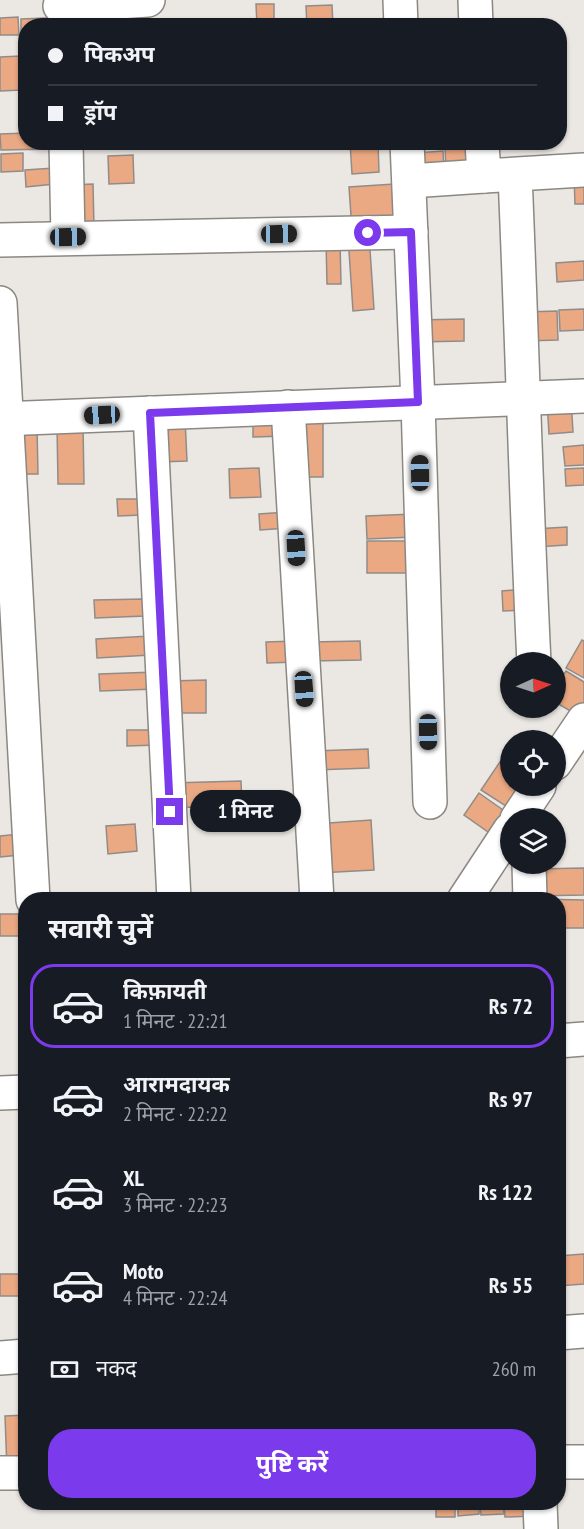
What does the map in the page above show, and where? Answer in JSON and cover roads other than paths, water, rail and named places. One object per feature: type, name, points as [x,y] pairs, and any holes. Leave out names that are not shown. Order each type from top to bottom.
[{"type":"street","points":[[60,10],[147,0]]},
{"type":"street","points":[[400,0],[401,18]]},
{"type":"street","points":[[475,0],[476,18]]},
{"type":"street","points":[[66,150],[68,237]]},
{"type":"street","points":[[408,150],[430,802]]},
{"type":"street","points":[[486,150],[499,175],[525,398],[528,543],[533,652]]},
{"type":"street","points":[[410,181],[584,170]]},
{"type":"street","points":[[0,240],[411,232]]},
{"type":"street","points":[[0,303],[3,419],[33,892]]},
{"type":"street","points":[[3,419],[584,396]]},
{"type":"street","points":[[288,407],[317,892]]},
{"type":"street","points":[[150,413],[174,892]]},
{"type":"street","points":[[566,747],[584,720]]},
{"type":"street","points":[[469,892],[500,845]]},
{"type":"street","points":[[530,874],[530,892]]},
{"type":"street","points":[[566,1041],[584,1040]]},
{"type":"street","points":[[0,1093],[18,1092]]},
{"type":"street","points":[[566,1332],[584,1331]]},
{"type":"street","points":[[0,1358],[18,1357]]},
{"type":"street","points":[[566,1462],[584,1462]]},
{"type":"street","points":[[0,1473],[18,1473]]},
{"type":"street","points":[[541,1510],[542,1529]]}]
